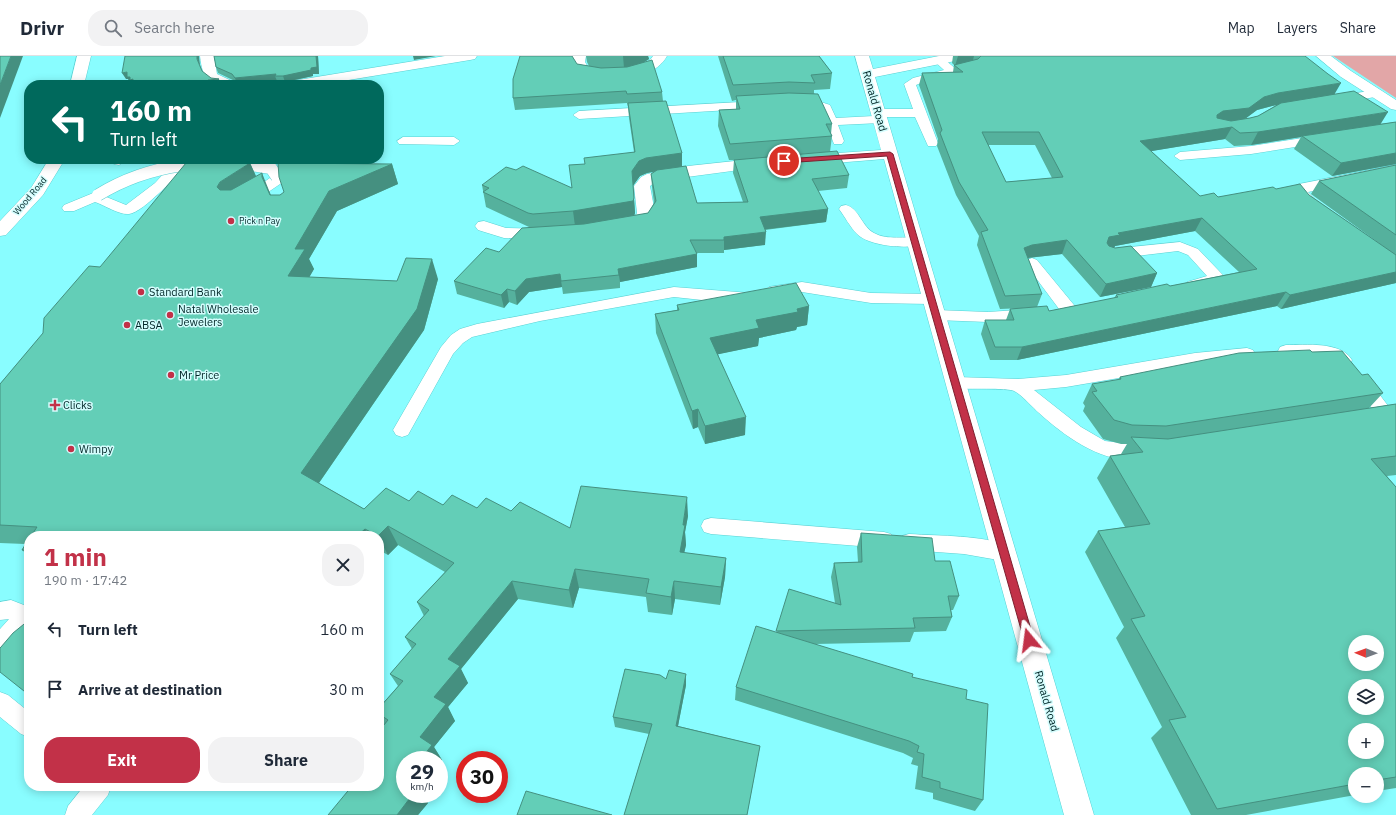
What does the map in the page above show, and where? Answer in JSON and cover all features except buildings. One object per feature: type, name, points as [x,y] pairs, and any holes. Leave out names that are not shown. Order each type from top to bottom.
[{"type":"street","points":[[78,80],[84,56]]},
{"type":"street","points":[[207,56],[210,75],[212,79],[215,80]]},
{"type":"street","points":[[323,80],[470,56]]},
{"type":"street","points":[[579,56],[578,62],[584,72],[603,74],[648,69],[655,66],[660,56]]},
{"type":"street","points":[[865,65],[940,60],[960,56]]},
{"type":"street","points":[[1323,56],[1376,94],[1396,106]]},
{"type":"street","name":"Ronald Road","points":[[865,65],[1079,815]]},
{"type":"street","points":[[608,226],[642,221],[646,213],[642,186],[653,177],[688,171],[784,161],[890,154]]},
{"type":"street","name":"Wood Road","points":[[0,231],[6,218],[37,191],[54,164]]},
{"type":"street","points":[[1327,216],[1303,198],[1299,194],[1299,190],[1338,180],[1396,170]]},
{"type":"street","points":[[484,226],[495,231],[518,235],[559,232]]},
{"type":"lane","points":[[940,60],[953,72]]},
{"type":"lane","points":[[932,142],[910,88],[910,84],[917,80],[965,69]]},
{"type":"lane","points":[[1324,102],[1376,94]]},
{"type":"lane","points":[[579,115],[772,104]]},
{"type":"lane","points":[[788,104],[824,106],[833,122],[838,141]]},
{"type":"lane","points":[[833,122],[879,116],[920,113]]},
{"type":"lane","points":[[1180,156],[1251,150],[1335,137]]},
{"type":"lane","points":[[403,141],[454,141]]},
{"type":"lane","points":[[97,196],[128,210],[160,186],[180,164]]},
{"type":"lane","points":[[70,208],[97,196],[112,185],[134,175],[155,168],[181,164]]},
{"type":"lane","points":[[246,164],[271,168],[277,178],[279,196]]},
{"type":"lane","points":[[235,206],[256,194],[277,178]]},
{"type":"lane","points":[[846,209],[863,232],[870,237],[915,242]]},
{"type":"lane","points":[[1109,254],[1172,246],[1187,248],[1215,275],[1213,280],[1177,288]]},
{"type":"lane","points":[[402,430],[447,351],[457,339],[477,329],[674,292],[733,298],[748,297],[775,289],[802,288],[996,317],[1062,310],[1032,263]]},
{"type":"lane","points":[[956,383],[1018,385],[1066,381],[1195,359],[1275,352],[1322,351],[1336,354],[1344,359],[1380,406],[1382,412],[1379,417],[1372,420],[1349,423]]},
{"type":"lane","points":[[1018,385],[1057,418],[1096,445],[1110,450],[1128,452],[1162,451]]},
{"type":"lane","points":[[711,526],[964,546],[1004,552]]},
{"type":"lane","points":[[0,611],[5,609],[16,610],[24,614]]},
{"type":"lane","points":[[0,645],[24,619]]},
{"type":"lane","points":[[0,703],[24,722]]},
{"type":"lane","points":[[77,815],[95,791]]},
{"type":"shaded area","points":[[1333,56],[1396,56],[1396,98]]},
{"type":"place","name":"Pick n Pay","points":[[231,221]]},
{"type":"place","name":"Standard Bank","points":[[141,292]]},
{"type":"place","name":"Natal Wholesale Jewelers","points":[[170,315]]},
{"type":"place","name":"ABSA","points":[[127,325]]},
{"type":"place","name":"Mr Price","points":[[171,375]]},
{"type":"place","name":"Clicks","points":[[55,405]]},
{"type":"place","name":"Wimpy","points":[[71,449]]},
{"type":"route","points":[[784,161],[890,154],[1029,640]]}]
